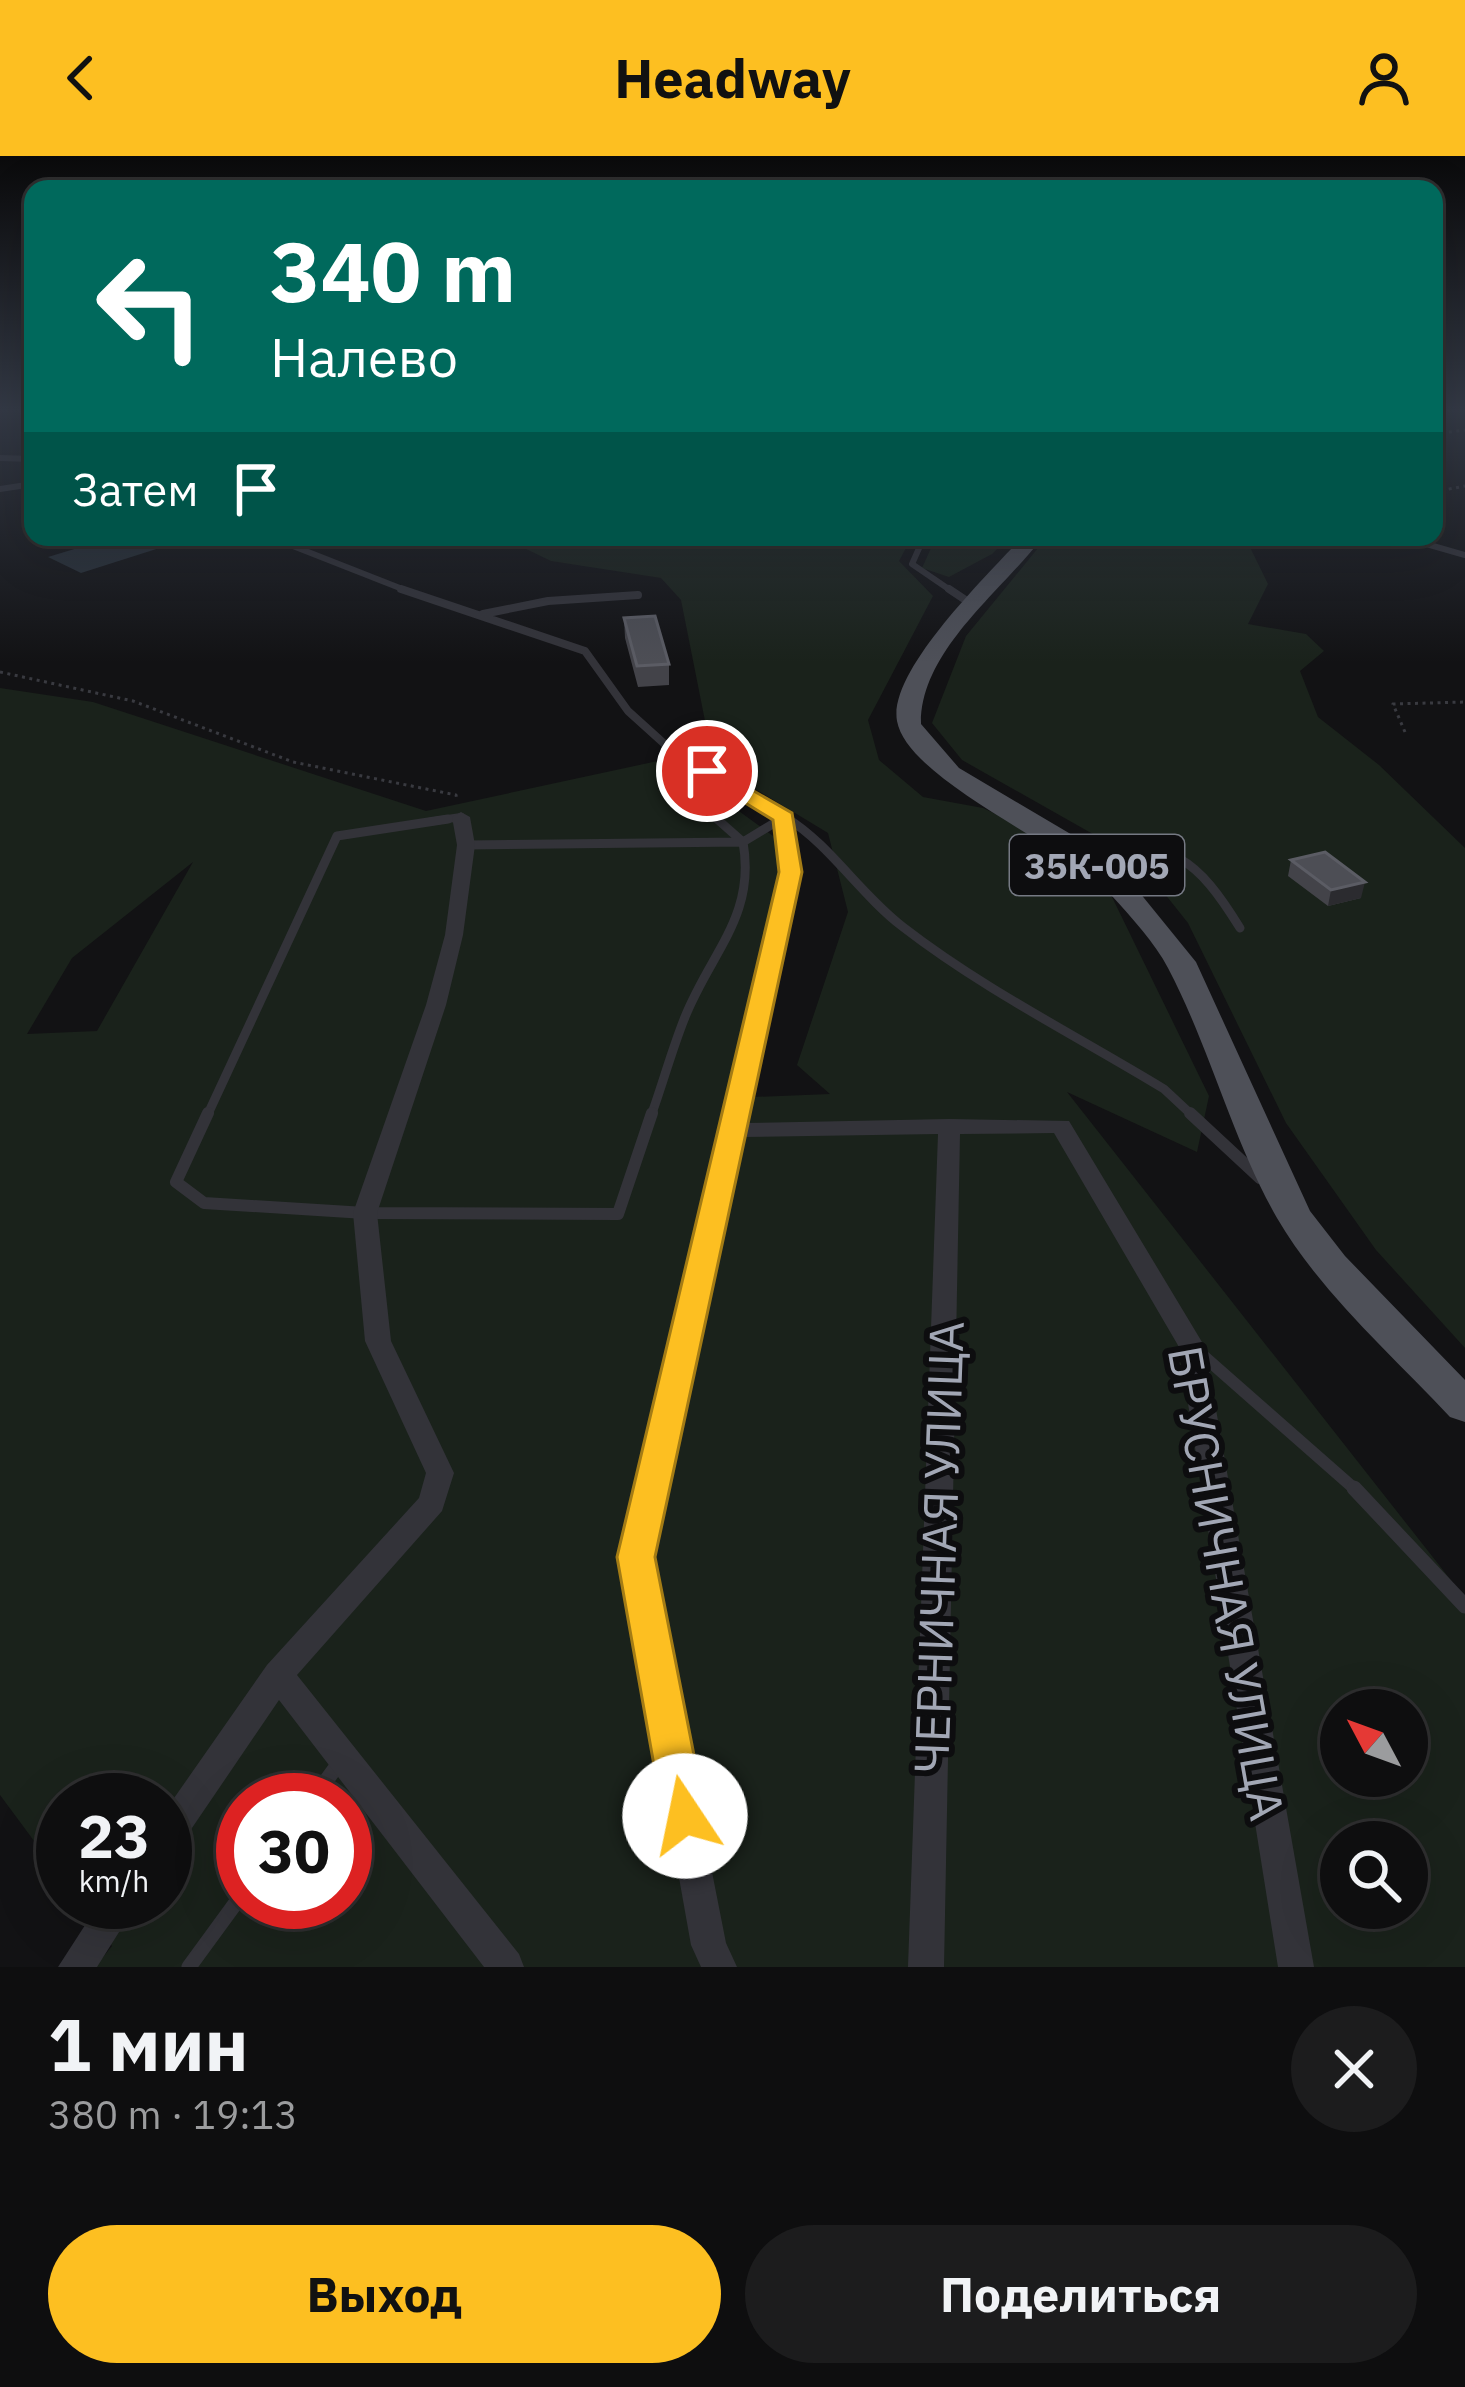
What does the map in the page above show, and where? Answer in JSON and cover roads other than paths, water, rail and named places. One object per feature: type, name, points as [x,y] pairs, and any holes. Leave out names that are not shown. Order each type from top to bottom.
[{"type":"main road","name":"35К-005","points":[[1025,546],[942,641],[910,698],[909,724],[926,750],[950,773],[1086,855],[1121,888],[1181,962],[1294,1215],[1332,1265],[1465,1406]]},
{"type":"street","points":[[192,1800],[278,1675],[432,1503],[440,1473],[378,1341],[364,1213],[436,1006],[454,935],[466,845],[461,817]]},
{"type":"street","points":[[719,1967],[709,1945],[636,1557],[790,872],[784,818]]},
{"type":"street","points":[[732,1130],[949,1126]]},
{"type":"street","name":"БРУСНИЧНАЯ УЛИЦА","points":[[949,1126],[1061,1126],[1192,1347],[1296,1967]]},
{"type":"street","name":"ЧЕРНИЧНАЯ УЛИЦА","points":[[926,1967],[949,1126]]},
{"type":"street","points":[[278,1675],[506,1967]]},
{"type":"street","points":[[76,1967],[103,1929]]},
{"type":"lane","points":[[290,546],[340,568],[585,651],[628,711],[669,748],[811,832],[841,872],[898,924],[1164,1089],[1236,1152],[1294,1215]]},
{"type":"lane","points":[[920,546],[912,564],[974,605]]},
{"type":"lane","points":[[1434,546],[1465,555]]},
{"type":"lane","points":[[480,615],[548,601],[638,596]]},
{"type":"lane","points":[[461,817],[337,836],[176,1182],[204,1203],[364,1213],[618,1214],[686,1014],[743,906],[749,874],[743,842],[692,797]]},
{"type":"lane","points":[[466,845],[743,842],[784,818]]},
{"type":"lane","points":[[1086,855],[1136,844],[1173,855],[1212,883],[1240,928]]},
{"type":"lane","points":[[1192,1347],[1278,1413],[1465,1606]]},
{"type":"lane","points":[[331,1773],[342,1758]]},
{"type":"lane","points":[[189,1967],[217,1929]]}]
